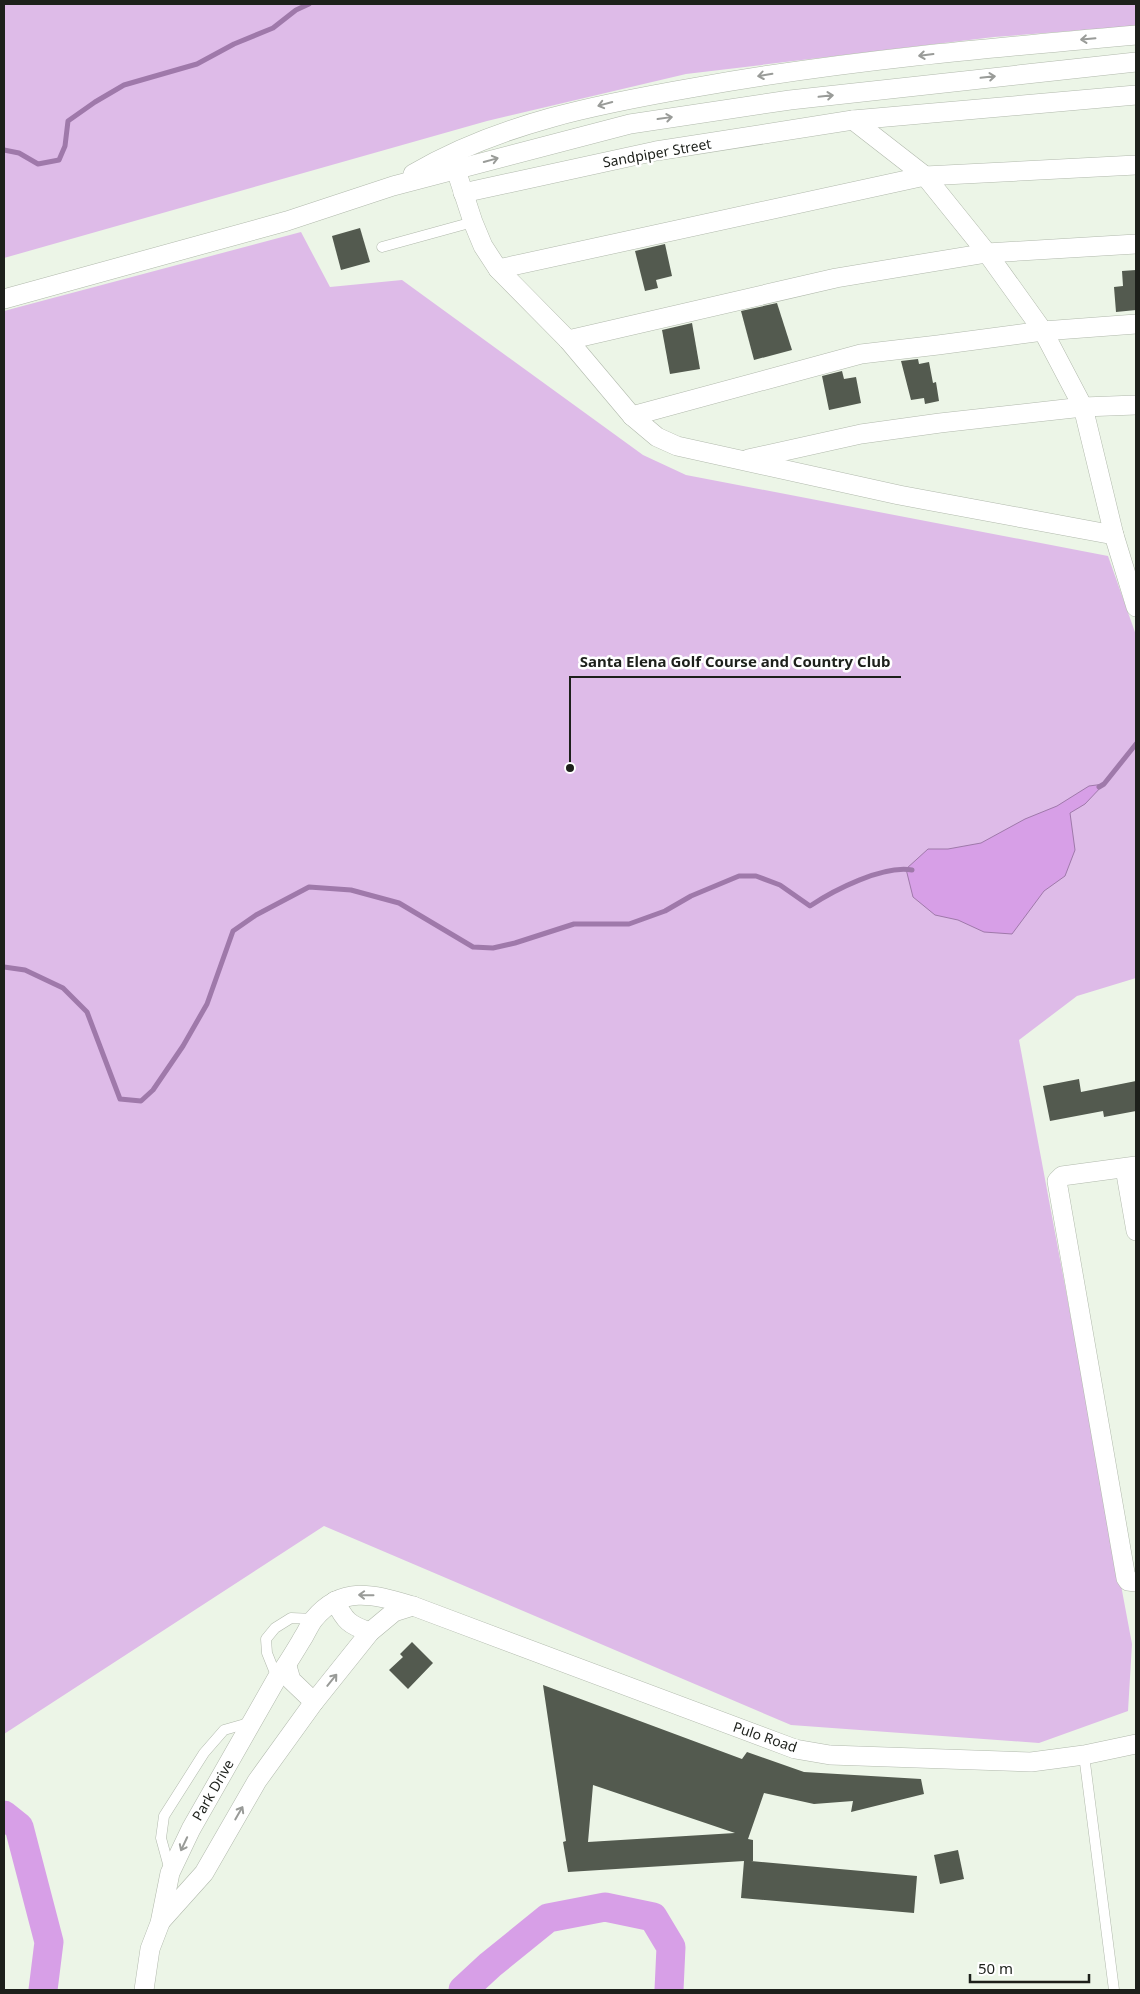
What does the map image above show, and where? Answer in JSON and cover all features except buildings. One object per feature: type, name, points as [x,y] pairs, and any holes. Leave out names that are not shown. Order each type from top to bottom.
[{"type":"street","points":[[393,186],[438,160],[487,138],[536,122],[614,101],[728,81],[859,64],[990,48],[1136,35]]},
{"type":"street","points":[[4,299],[278,224],[393,186],[561,140],[630,124],[790,100],[1136,62]]},
{"type":"street","points":[[859,64],[859,92]]},
{"type":"street","name":"Sandpiper Street","points":[[463,192],[656,151],[853,120],[1136,95]]},
{"type":"street","points":[[853,120],[925,176],[987,254],[1043,331],[1083,407],[1114,535],[1136,607]]},
{"type":"street","points":[[498,269],[925,176],[1136,165]]},
{"type":"street","points":[[456,170],[483,246],[498,269],[568,340],[632,416],[657,437],[677,446],[898,495],[1114,535]]},
{"type":"street","points":[[568,340],[836,278],[987,254],[1136,244]]},
{"type":"street","points":[[632,416],[861,354],[1043,331],[1136,324]]},
{"type":"street","points":[[742,460],[861,434],[1083,407],[1136,405]]},
{"type":"street","points":[[1136,1231],[1131,1167],[1062,1176],[1057,1181],[1126,1578],[1128,1581],[1136,1582]]},
{"type":"street","name":"Park Drive","points":[[144,1990],[150,1949],[160,1923],[170,1873],[191,1828],[314,1620],[335,1601],[352,1595],[377,1595],[413,1606]]},
{"type":"street","points":[[335,1601],[343,1617],[353,1626],[370,1632]]},
{"type":"street","name":"Park Drive","points":[[160,1923],[204,1873],[257,1781],[314,1702],[370,1632],[394,1612],[413,1606]]},
{"type":"street","name":"Pulo Road","points":[[413,1606],[795,1749],[830,1755],[1032,1762],[1084,1755],[1136,1744]]},
{"type":"street","points":[[282,1672],[314,1702]]},
{"type":"lane","points":[[382,247],[473,222]]},
{"type":"lane","points":[[282,1672],[267,1653],[266,1639],[275,1628],[291,1618],[314,1620]]},
{"type":"lane","points":[[170,1873],[161,1838],[164,1816],[204,1753],[224,1730],[253,1721]]},
{"type":"lane","points":[[1084,1755],[1114,1990]]},
{"type":"shaded area","points":[[4,4],[1136,4],[1136,26],[994,37],[686,74],[487,121],[4,258]]},
{"type":"shaded area","points":[[301,232],[330,287],[402,280],[643,455],[686,475],[1108,556],[1136,635],[1136,978],[1077,996],[1019,1040],[1132,1644],[1128,1711],[1039,1743],[791,1725],[324,1526],[4,1734],[4,311]]},
{"type":"shaded area","points":[[1104,784],[1085,804],[1070,813],[1075,850],[1065,876],[1044,891],[1012,934],[984,932],[958,920],[935,915],[913,897],[906,869],[928,849],[948,849],[981,843],[1025,819],[1057,806],[1089,786]]},
{"type":"waterway","points":[[4,150],[19,153],[38,164],[59,160],[65,146],[68,121],[95,102],[124,85],[197,64],[234,44],[273,28],[296,10],[309,4]]},
{"type":"waterway","points":[[1099,787],[1104,784],[1136,744]]},
{"type":"waterway","points":[[4,967],[25,970],[63,988],[87,1012],[120,1099],[141,1101],[153,1090],[183,1046],[207,1004],[233,931],[256,915],[309,887],[351,890],[399,903],[473,947],[493,948],[574,924],[629,924],[665,911],[691,896],[739,876],[756,876],[780,885],[810,906],[845,886],[873,875],[900,869],[912,870]]},
{"type":"waterway","points":[[4,1815],[19,1827],[49,1942],[43,1990]]},
{"type":"waterway","points":[[463,1990],[490,1965],[548,1918],[605,1907],[653,1917],[671,1947],[669,1990]]},
{"type":"place","name":"Santa Elena Golf Course and Country Club","points":[[570,768]]}]
